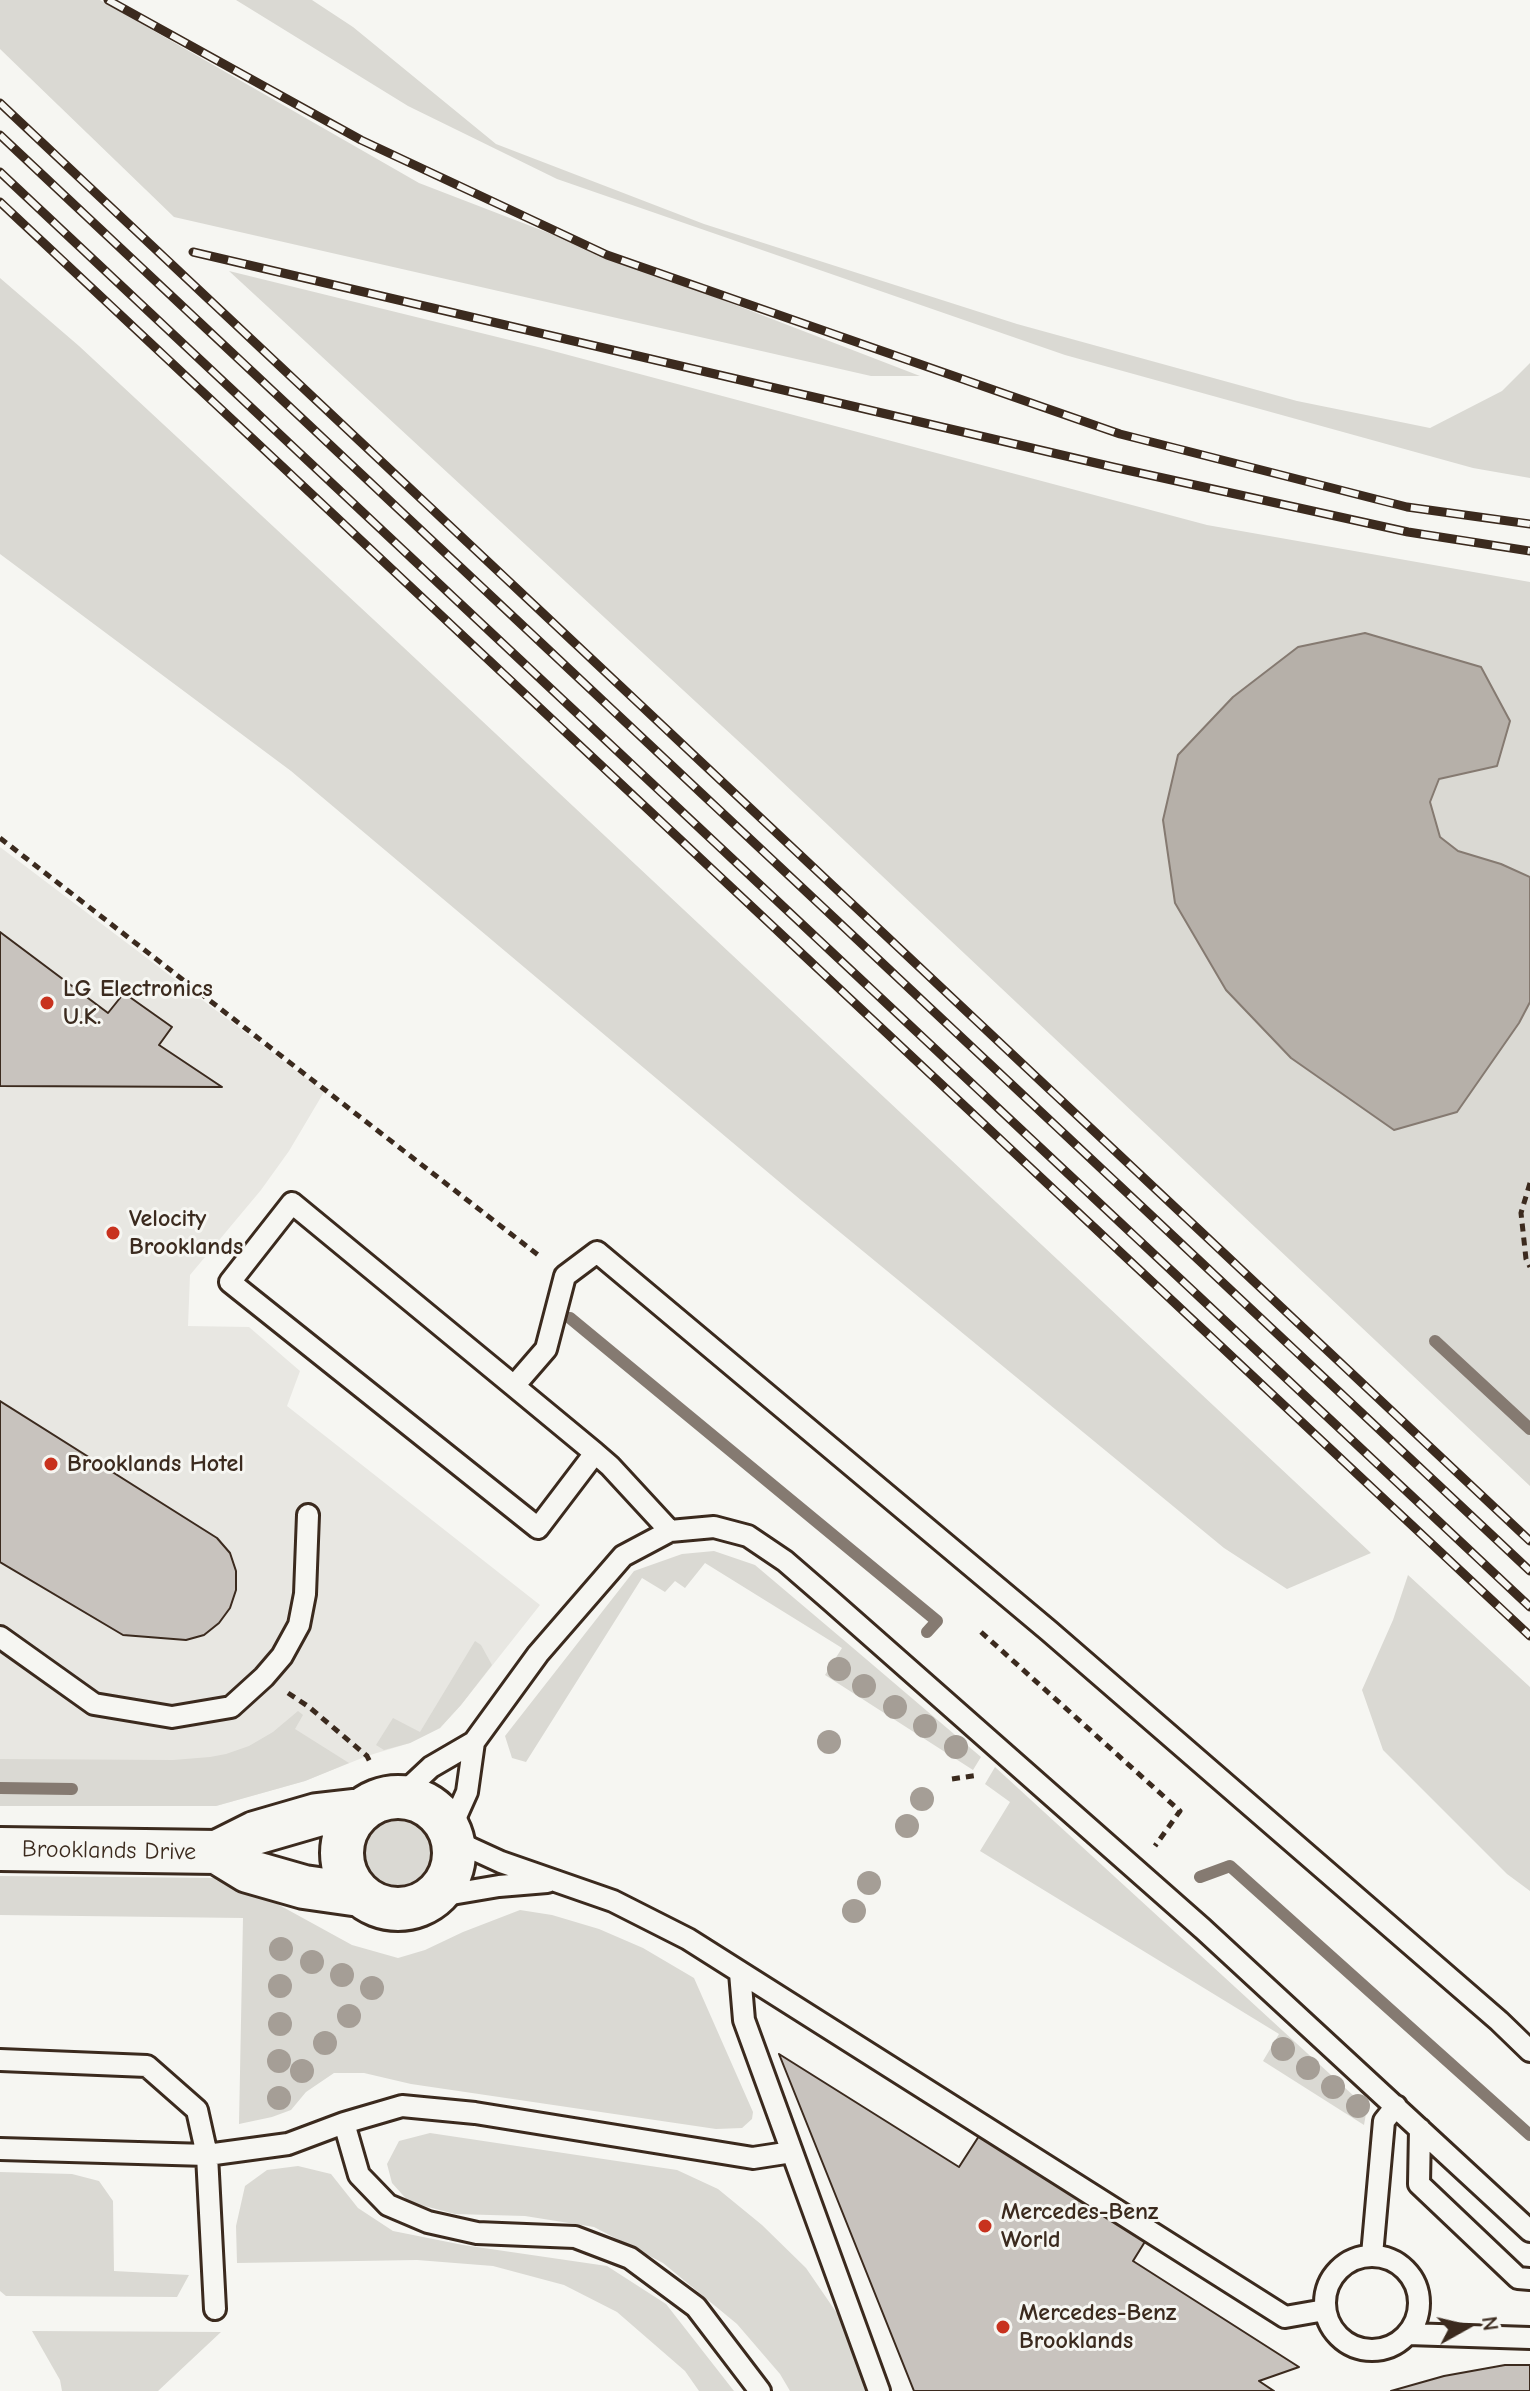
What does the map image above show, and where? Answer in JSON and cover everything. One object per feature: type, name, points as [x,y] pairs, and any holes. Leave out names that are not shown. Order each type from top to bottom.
[{"type":"street","points":[[400,1796],[430,1806],[441,1817],[451,1835],[454,1861],[447,1881],[434,1897],[417,1907],[397,1910],[377,1906],[360,1895],[348,1880],[342,1862],[342,1843],[349,1825],[361,1810],[385,1798],[400,1796]]},
{"type":"street","name":"Brooklands Drive","points":[[0,1849],[217,1852],[255,1833],[317,1815],[361,1810]]},
{"type":"street","name":"Brooklands Drive","points":[[217,1852],[248,1871],[304,1887],[360,1895]]},
{"type":"lane","points":[[595,1453],[538,1528],[230,1282],[292,1203],[514,1386],[595,1453],[610,1466],[670,1531]]},
{"type":"lane","points":[[514,1386],[546,1349],[565,1276],[597,1252],[1049,1631],[1530,2051]]},
{"type":"lane","points":[[0,1637],[94,1704],[172,1717],[231,1707],[282,1656],[299,1625],[305,1594],[308,1515]]},
{"type":"lane","points":[[400,1796],[431,1767],[474,1742],[538,1654],[623,1556],[670,1531],[714,1527],[748,1536],[785,1561],[1203,1929],[1530,2231]]},
{"type":"lane","points":[[474,1742],[467,1792],[451,1835],[501,1862],[613,1901],[688,1939],[1285,2317],[1325,2310]]},
{"type":"lane","points":[[434,1897],[499,1886],[555,1882]]},
{"type":"lane","points":[[740,1973],[744,2020],[879,2391]]},
{"type":"lane","points":[[0,2060],[147,2066],[197,2110],[207,2155],[215,2309]]},
{"type":"lane","points":[[0,2149],[207,2155],[288,2144],[402,2106],[475,2113],[753,2158],[792,2152]]},
{"type":"lane","points":[[1372,2255],[1384,2121],[1396,2106]]},
{"type":"lane","points":[[344,2123],[359,2175],[388,2205],[428,2222],[477,2233],[575,2237],[630,2258],[696,2307],[760,2391]]},
{"type":"lane","points":[[1420,2129],[1419,2184],[1518,2278],[1530,2279]]},
{"type":"lane","points":[[1372,2255],[1401,2265],[1412,2276],[1418,2290],[1416,2321],[1408,2334],[1396,2344],[1382,2349],[1367,2350],[1352,2345],[1339,2336],[1329,2323],[1325,2310],[1326,2292],[1332,2278],[1342,2266],[1356,2258],[1372,2255]]},
{"type":"lane","points":[[1408,2334],[1530,2338]]},
{"type":"path","points":[[0,838],[565,1276]]},
{"type":"path","points":[[1530,1183],[1521,1213],[1526,1259],[1530,1267]]},
{"type":"path","points":[[981,1632],[1180,1811],[1158,1843]]},
{"type":"path","points":[[264,1677],[309,1707],[367,1756],[371,1764]]},
{"type":"path","points":[[952,1779],[978,1775]]},
{"type":"shaded area","points":[[0,0],[100,0],[419,183],[920,376],[871,376],[174,217],[0,49]]},
{"type":"shaded area","points":[[236,0],[312,0],[353,27],[496,144],[704,224],[1017,324],[1297,401],[1430,428],[1502,391],[1530,363],[1530,478],[1473,468],[1065,355],[557,179],[408,106]]},
{"type":"shaded area","points":[[229,271],[542,348],[1207,525],[1530,582],[1530,877],[1458,851],[1440,837],[1430,802],[1439,779],[1498,766],[1481,667],[1365,633],[1457,1112],[1519,1023],[1530,1002],[1530,1486],[761,762]]},
{"type":"shaded area","points":[[0,278],[79,346],[402,646],[1371,1553],[1287,1589],[1224,1548],[802,1201],[291,771],[0,554]]},
{"type":"shaded area","points":[[1365,633],[1481,667],[1510,721],[1497,766],[1439,779],[1430,802],[1440,837],[1458,851],[1530,877],[1530,1002],[1519,1023],[1457,1112],[1394,1130],[1291,1058],[1226,990],[1175,903],[1163,820],[1178,755],[1233,697],[1298,647]]},
{"type":"shaded area","points":[[0,847],[324,1092],[289,1151],[261,1190],[190,1275],[188,1326],[249,1327],[300,1371],[287,1406],[540,1605],[440,1728],[410,1743],[367,1756],[305,1781],[216,1806],[0,1806]]},
{"type":"shaded area","points":[[714,1551],[755,1565],[981,1757],[973,1770],[825,1675],[842,1648],[705,1563],[685,1588],[675,1581],[665,1592],[642,1578],[526,1762],[512,1758],[505,1736],[634,1571],[682,1554]]},
{"type":"shaded area","points":[[1408,1575],[1530,1687],[1530,1891],[1507,1874],[1383,1750],[1362,1690],[1393,1620]]},
{"type":"shaded area","points":[[475,1641],[481,1645],[492,1665],[440,1728],[410,1743],[384,1750],[376,1745],[393,1718],[420,1732]]},
{"type":"shaded area","points":[[298,1711],[303,1715],[295,1729],[349,1763],[305,1781],[216,1806],[0,1806],[0,1759],[173,1760],[210,1757],[249,1746],[273,1732]]},
{"type":"shaded area","points":[[995,1767],[1367,2108],[1364,2125],[1263,2061],[1279,2034],[980,1851],[1010,1802],[985,1784]]},
{"type":"shaded area","points":[[398,1813],[413,1816],[426,1825],[435,1838],[438,1853],[435,1868],[426,1881],[413,1890],[398,1893],[383,1890],[370,1881],[361,1868],[358,1853],[361,1838],[370,1825],[383,1816]]},
{"type":"shaded area","points":[[0,1876],[225,1878],[352,1945],[398,1958],[425,1950],[520,1910],[552,1915],[599,1929],[643,1948],[694,1978],[753,2112],[752,2119],[742,2128],[716,2129],[411,2084],[364,2073],[334,2073],[306,2092],[291,2110],[239,2124],[243,1918],[0,1915]]},
{"type":"shaded area","points":[[430,2133],[677,2170],[718,2189],[762,2225],[806,2268],[845,2325],[867,2391],[790,2391],[780,2374],[737,2324],[663,2263],[594,2227],[525,2216],[455,2214],[409,2202],[392,2183],[387,2164],[399,2141]]},
{"type":"shaded area","points":[[298,2166],[331,2174],[358,2208],[393,2231],[463,2245],[607,2266],[666,2304],[734,2391],[699,2391],[685,2371],[617,2312],[564,2285],[493,2266],[417,2260],[237,2263],[236,2226],[245,2186],[267,2170]]},
{"type":"shaded area","points":[[0,2172],[72,2174],[99,2181],[113,2201],[114,2271],[189,2275],[177,2297],[6,2296],[0,2291]]},
{"type":"shaded area","points":[[32,2331],[221,2332],[158,2391],[62,2391],[60,2380]]},
{"type":"building","name":"LG Electronics U.K.","points":[[0,932],[108,1013],[124,993],[172,1027],[159,1045],[222,1087],[0,1086]]},
{"type":"building","name":"Brooklands Hotel","points":[[0,1401],[217,1538],[230,1553],[236,1571],[236,1590],[230,1608],[219,1623],[204,1635],[186,1640],[123,1635],[0,1562]]},
{"type":"building","name":"Mercedes-Benz World","points":[[779,2054],[959,2167],[979,2136],[1146,2240],[1133,2261],[1299,2367],[1259,2381],[1274,2391],[914,2391]]},
{"type":"building","points":[[1505,2365],[1530,2365],[1530,2391],[1391,2391],[1444,2376]]},
{"type":"waterway","points":[[570,1318],[937,1621],[927,1632]]},
{"type":"waterway","points":[[1435,1341],[1530,1429]]},
{"type":"waterway","points":[[0,1788],[72,1789]]},
{"type":"waterway","points":[[1200,1877],[1230,1866],[1530,2135]]},
{"type":"railway","points":[[108,0],[361,140],[607,255],[1120,434],[1407,507],[1530,524]]},
{"type":"railway","points":[[0,103],[1530,1541]]},
{"type":"railway","points":[[0,135],[1530,1571]]},
{"type":"railway","points":[[0,172],[1530,1607]]},
{"type":"railway","points":[[0,202],[1530,1636]]},
{"type":"railway","points":[[193,252],[1113,467],[1408,532],[1530,551]]},
{"type":"place","name":"LG Electronics U.K.","points":[[47,1003]]},
{"type":"place","name":"Velocity Brooklands","points":[[113,1233]]},
{"type":"place","name":"Brooklands Hotel","points":[[51,1464]]},
{"type":"place","name":"Mercedes-Benz World","points":[[985,2226]]},
{"type":"place","name":"Mercedes-Benz Brooklands","points":[[1003,2327]]}]
